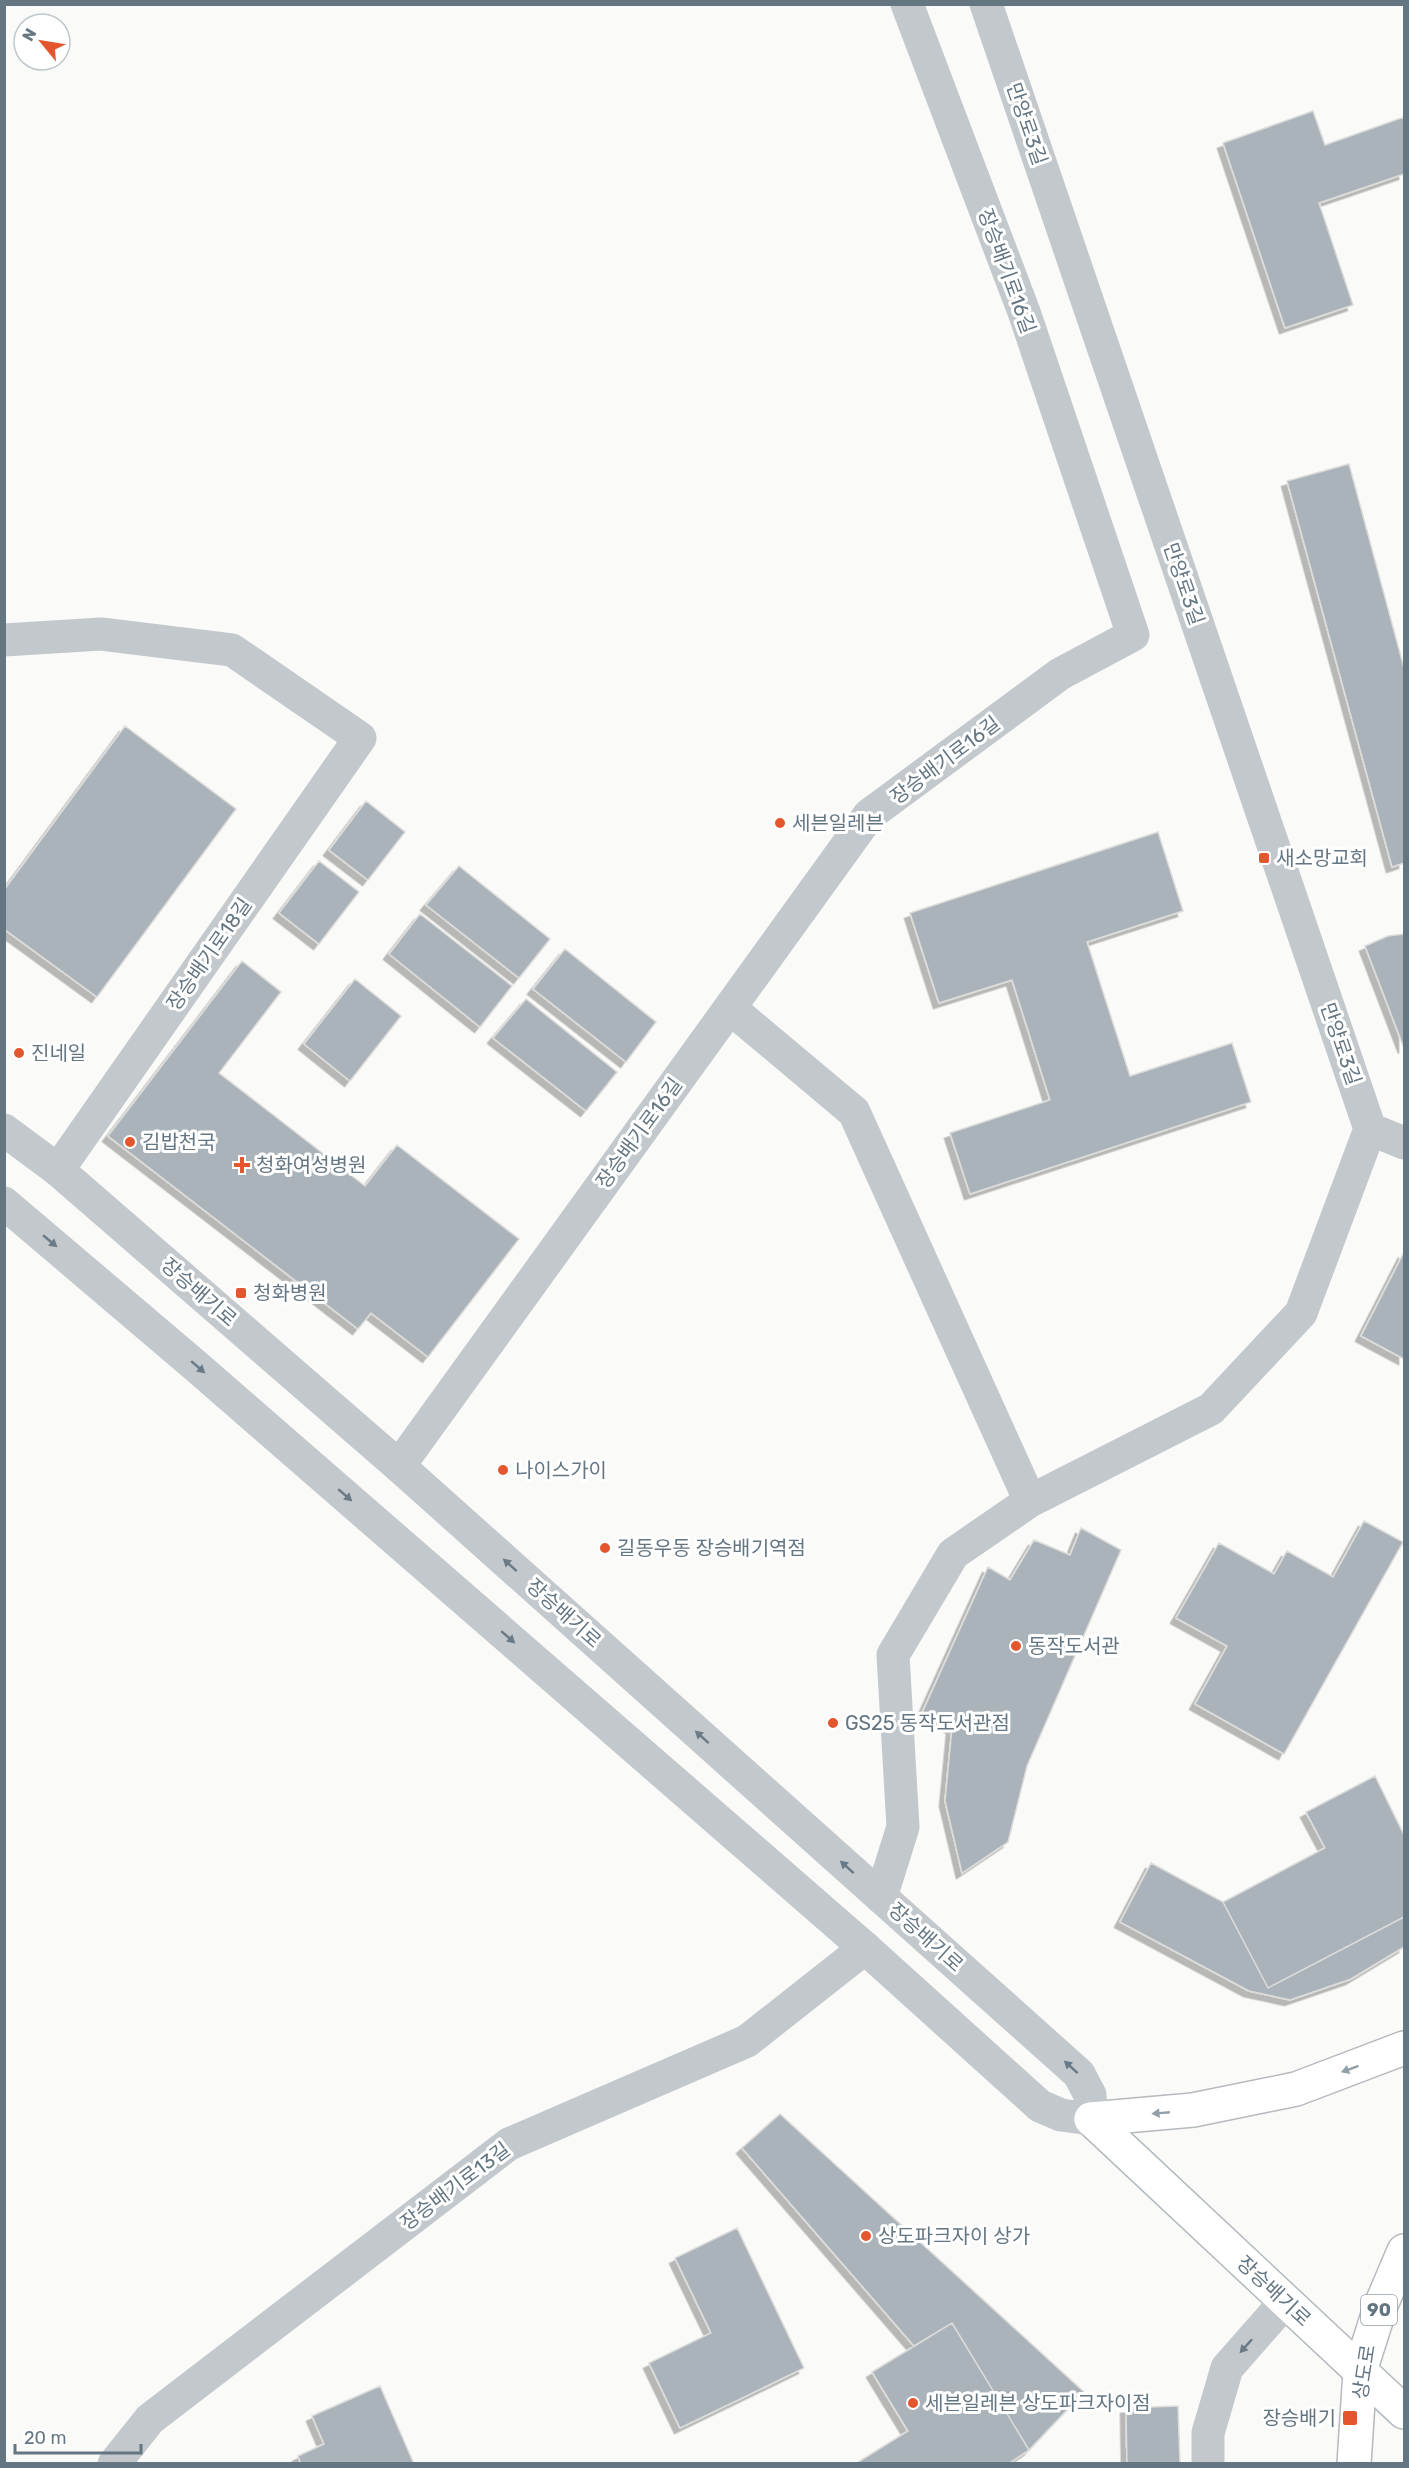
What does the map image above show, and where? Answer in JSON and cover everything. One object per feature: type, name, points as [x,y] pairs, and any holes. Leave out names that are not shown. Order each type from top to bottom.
[{"type":"main road","points":[[1091,2119],[1193,2110],[1296,2089],[1404,2048]]},
{"type":"main road","name":"장승배기로","points":[[1091,2119],[1404,2412]]},
{"type":"main road","name":"상도로","points":[[1354,2463],[1360,2371],[1381,2305],[1404,2251]]},
{"type":"street","name":"장승배기로16길","points":[[399,1466],[869,815],[1059,674],[1133,635],[1023,312],[908,4]]},
{"type":"street","name":"만양로3길","points":[[986,4],[1370,1129]]},
{"type":"street","name":"장승배기로18길","points":[[4,640],[101,634],[232,650],[360,738],[58,1170]]},
{"type":"street","points":[[730,1008],[854,1112],[1030,1501]]},
{"type":"street","points":[[881,1897],[903,1827],[893,1655],[953,1554],[1030,1501],[1211,1409],[1301,1313],[1370,1129],[1404,1143]]},
{"type":"street","name":"장승배기로","points":[[4,1130],[58,1170],[399,1466],[1079,2074],[1090,2095],[1091,2119]]},
{"type":"street","points":[[4,1203],[197,1367],[865,1948],[1040,2106],[1061,2115],[1091,2119]]},
{"type":"street","name":"장승배기로13길","points":[[114,2463],[150,2419],[509,2144],[747,2041],[865,1948]]},
{"type":"street","points":[[1208,2463],[1208,2433],[1227,2368],[1285,2302]]},
{"type":"building","points":[[1313,111],[1325,145],[1404,117],[1404,174],[1319,203],[1353,305],[1285,328],[1223,143]]},
{"type":"building","points":[[1349,464],[1404,668],[1404,863],[1392,867],[1287,481]]},
{"type":"building","points":[[125,726],[236,809],[97,997],[4,929],[4,890]]},
{"type":"building","points":[[366,801],[405,832],[368,880],[329,850]]},
{"type":"building","points":[[1158,832],[1183,911],[1087,942],[1130,1076],[1232,1043],[1251,1102],[970,1194],[950,1133],[1050,1100],[1012,980],[939,1003],[910,913]]},
{"type":"building","points":[[319,861],[359,892],[319,944],[279,913]]},
{"type":"building","points":[[459,866],[550,939],[519,978],[426,905]]},
{"type":"building","points":[[420,914],[512,986],[480,1027],[389,954]]},
{"type":"building","points":[[1404,934],[1404,1048],[1365,946],[1388,936]]},
{"type":"building","points":[[565,949],[656,1022],[626,1062],[533,989]]},
{"type":"building","name":"청화여성병원","points":[[242,961],[281,992],[219,1073],[365,1186],[397,1145],[519,1239],[428,1357],[371,1313],[358,1329],[108,1136]]},
{"type":"building","points":[[355,979],[401,1016],[350,1081],[304,1044]]},
{"type":"building","points":[[526,999],[617,1072],[586,1111],[493,1038]]},
{"type":"building","points":[[1404,1252],[1404,1359],[1361,1336]]},
{"type":"building","points":[[1364,1521],[1403,1542],[1284,1754],[1195,1704],[1227,1646],[1176,1618],[1219,1543],[1274,1574],[1287,1551],[1333,1577]]},
{"type":"building","name":"동작도서관","points":[[1081,1528],[1121,1550],[1027,1766],[1008,1842],[962,1873],[945,1801],[952,1728],[922,1713],[988,1567],[1010,1580],[1034,1540],[1070,1555]]},
{"type":"building","points":[[1375,1776],[1404,1835],[1404,1917],[1268,1988],[1223,1902],[1325,1848],[1306,1812]]},
{"type":"building","points":[[1151,1863],[1223,1902],[1268,1988],[1404,1917],[1404,1947],[1351,1979],[1290,2000],[1249,1991],[1120,1922]]},
{"type":"building","name":"상도파크자이 상가","points":[[780,2114],[1084,2392],[1029,2450],[952,2323],[914,2346],[742,2148]]},
{"type":"building","points":[[737,2228],[804,2368],[680,2428],[649,2363],[711,2333],[675,2258]]},
{"type":"building","points":[[952,2323],[1029,2450],[1008,2464],[855,2464],[908,2431],[872,2372]]},
{"type":"building","points":[[380,2386],[414,2464],[301,2464],[298,2456],[324,2444],[312,2416]]},
{"type":"building","points":[[1178,2406],[1180,2464],[1127,2464],[1126,2408]]},
{"type":"place","name":"세븐일레븐","points":[[780,823]]},
{"type":"place","name":"새소망교회","points":[[1264,858]]},
{"type":"place","name":"진네일","points":[[19,1053]]},
{"type":"place","name":"김밥천국","points":[[130,1142]]},
{"type":"place","name":"청화여성병원","points":[[242,1165]]},
{"type":"place","name":"청화병원","points":[[241,1293]]},
{"type":"place","name":"나이스가이","points":[[503,1470]]},
{"type":"place","name":"길동우동 장승배기역점","points":[[605,1548]]},
{"type":"place","name":"동작도서관","points":[[1016,1646]]},
{"type":"place","name":"GS25 동작도서관점","points":[[833,1723]]},
{"type":"place","name":"상도파크자이 상가","points":[[866,2236]]},
{"type":"place","name":"세븐일레븐 상도파크자이점","points":[[913,2403]]},
{"type":"place","name":"장승배기","points":[[1350,2418]]}]
